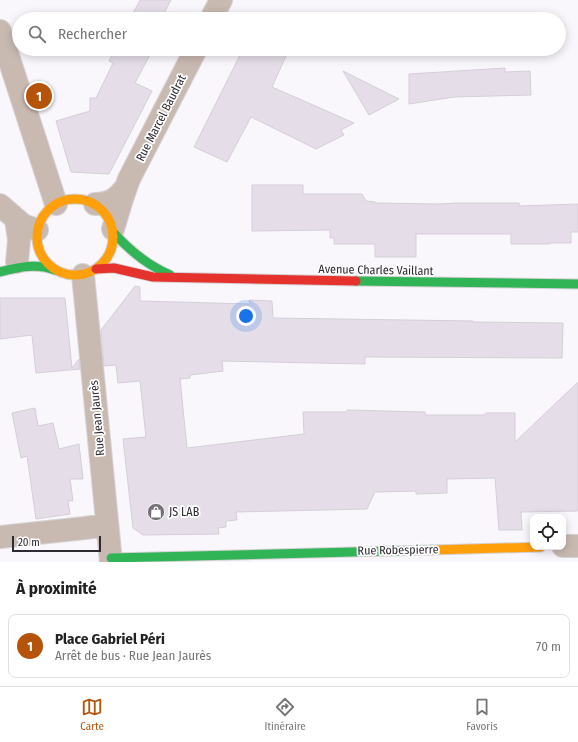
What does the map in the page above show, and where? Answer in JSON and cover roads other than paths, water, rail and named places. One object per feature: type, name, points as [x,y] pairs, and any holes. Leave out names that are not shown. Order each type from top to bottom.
[{"type":"main road","points":[[6,268],[42,265],[56,270],[69,274],[89,272],[102,265],[110,253],[114,240],[113,231],[110,219],[106,213],[95,204],[89,201],[74,198],[61,201],[44,214],[40,220],[37,235],[38,248],[45,260],[56,270]]},
{"type":"main road","name":"Avenue Charles Vaillant","points":[[113,231],[119,240],[138,255],[163,273],[173,277]]},
{"type":"main road","points":[[6,268],[27,254],[37,235]]},
{"type":"main road","name":"Avenue Charles Vaillant","points":[[89,272],[114,268],[143,275],[226,280],[578,284]]},
{"type":"main road","name":"Rue Robespierre","points":[[111,560],[135,556],[530,547]]},
{"type":"street","points":[[215,12],[221,0]]},
{"type":"street","points":[[0,31],[56,204]]},
{"type":"street","name":"Rue Marcel Baudrat","points":[[113,231],[126,187],[192,56]]},
{"type":"street","name":"Rue Marcel Baudrat","points":[[95,204],[111,202],[118,197],[126,187]]},
{"type":"street","points":[[8,212],[37,235]]},
{"type":"street","points":[[6,268],[19,240],[8,212]]},
{"type":"street","name":"Rue Jean Jaurès","points":[[89,272],[107,525],[111,560]]},
{"type":"street","points":[[0,537],[107,525]]},
{"type":"street","points":[[566,546],[578,546]]},
{"type":"place","name":"Place Gabriel Péri","points":[[39,96]]},
{"type":"place","name":"JS LAB","points":[[156,512]]}]
